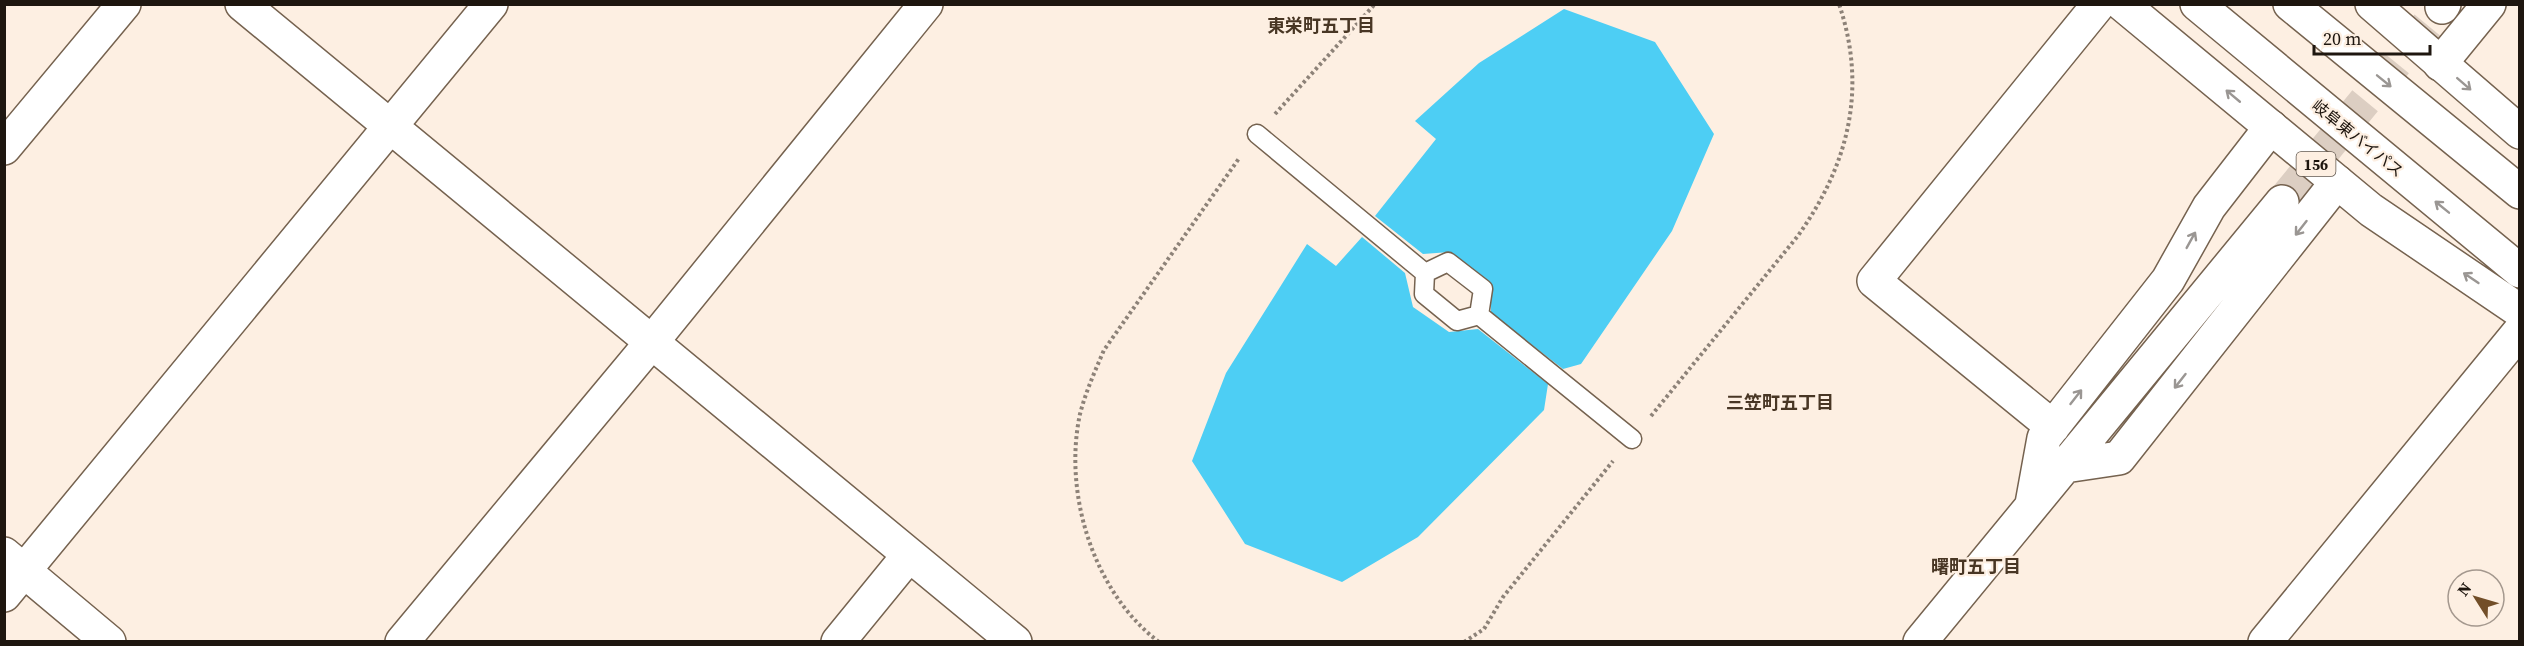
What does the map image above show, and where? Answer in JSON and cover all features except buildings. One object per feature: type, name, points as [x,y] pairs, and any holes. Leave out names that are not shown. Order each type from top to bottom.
[{"type":"main road","points":[[4,148],[124,4]]},
{"type":"main road","points":[[242,4],[1015,642]]},
{"type":"main road","points":[[109,642],[11,573],[390,127],[491,4]]},
{"type":"main road","points":[[402,642],[651,343],[926,4]]},
{"type":"main road","points":[[2053,427],[1874,281],[2099,4]]},
{"type":"main road","name":"156","points":[[2122,4],[2371,210],[2520,311]]},
{"type":"main road","name":"岐阜東バイパス","points":[[2197,4],[2520,271]]},
{"type":"main road","points":[[2290,4],[2520,192]]},
{"type":"main road","points":[[2440,64],[2489,4]]},
{"type":"main road","points":[[2373,5],[2520,132]]},
{"type":"main road","points":[[2031,506],[2044,438],[2168,280],[2209,207],[2271,127]]},
{"type":"main road","points":[[2065,466],[2119,458],[2337,182]]},
{"type":"main road","points":[[1928,639],[2031,506],[2282,202]]},
{"type":"main road","points":[[2265,642],[2520,331]]},
{"type":"main road","points":[[838,642],[909,555]]},
{"type":"lane","points":[[1257,134],[1425,273]]},
{"type":"lane","points":[[1425,273],[1448,262],[1483,289],[1479,315]]},
{"type":"lane","points":[[1425,273],[1424,294],[1457,321],[1479,315]]},
{"type":"lane","points":[[1479,315],[1581,400],[1632,439]]},
{"type":"path","points":[[1159,642],[1130,613],[1110,585],[1094,553],[1083,520],[1077,486],[1076,451],[1080,416],[1090,382],[1104,350],[1257,134],[1375,4]]},
{"type":"path","points":[[1464,642],[1484,629],[1503,597],[1797,237],[1817,208],[1833,178],[1845,144],[1852,110],[1853,75],[1849,40],[1839,4]]},
{"type":"water","points":[[1564,9],[1655,42],[1714,134],[1672,231],[1581,364],[1563,369],[1491,313],[1490,282],[1450,252],[1423,254],[1375,216],[1436,139],[1415,121],[1479,63]]},
{"type":"water","points":[[1362,237],[1405,273],[1413,307],[1449,332],[1478,329],[1548,384],[1544,410],[1418,537],[1342,582],[1245,544],[1192,461],[1226,373],[1307,244],[1336,266]]},
{"type":"tunnel","points":[[2282,202],[2442,7]]},
{"type":"district","name":"東栄町五丁目","points":[[1321,25]]},
{"type":"district","name":"三笠町五丁目","points":[[1780,402]]},
{"type":"district","name":"曙町五丁目","points":[[1976,566]]}]
